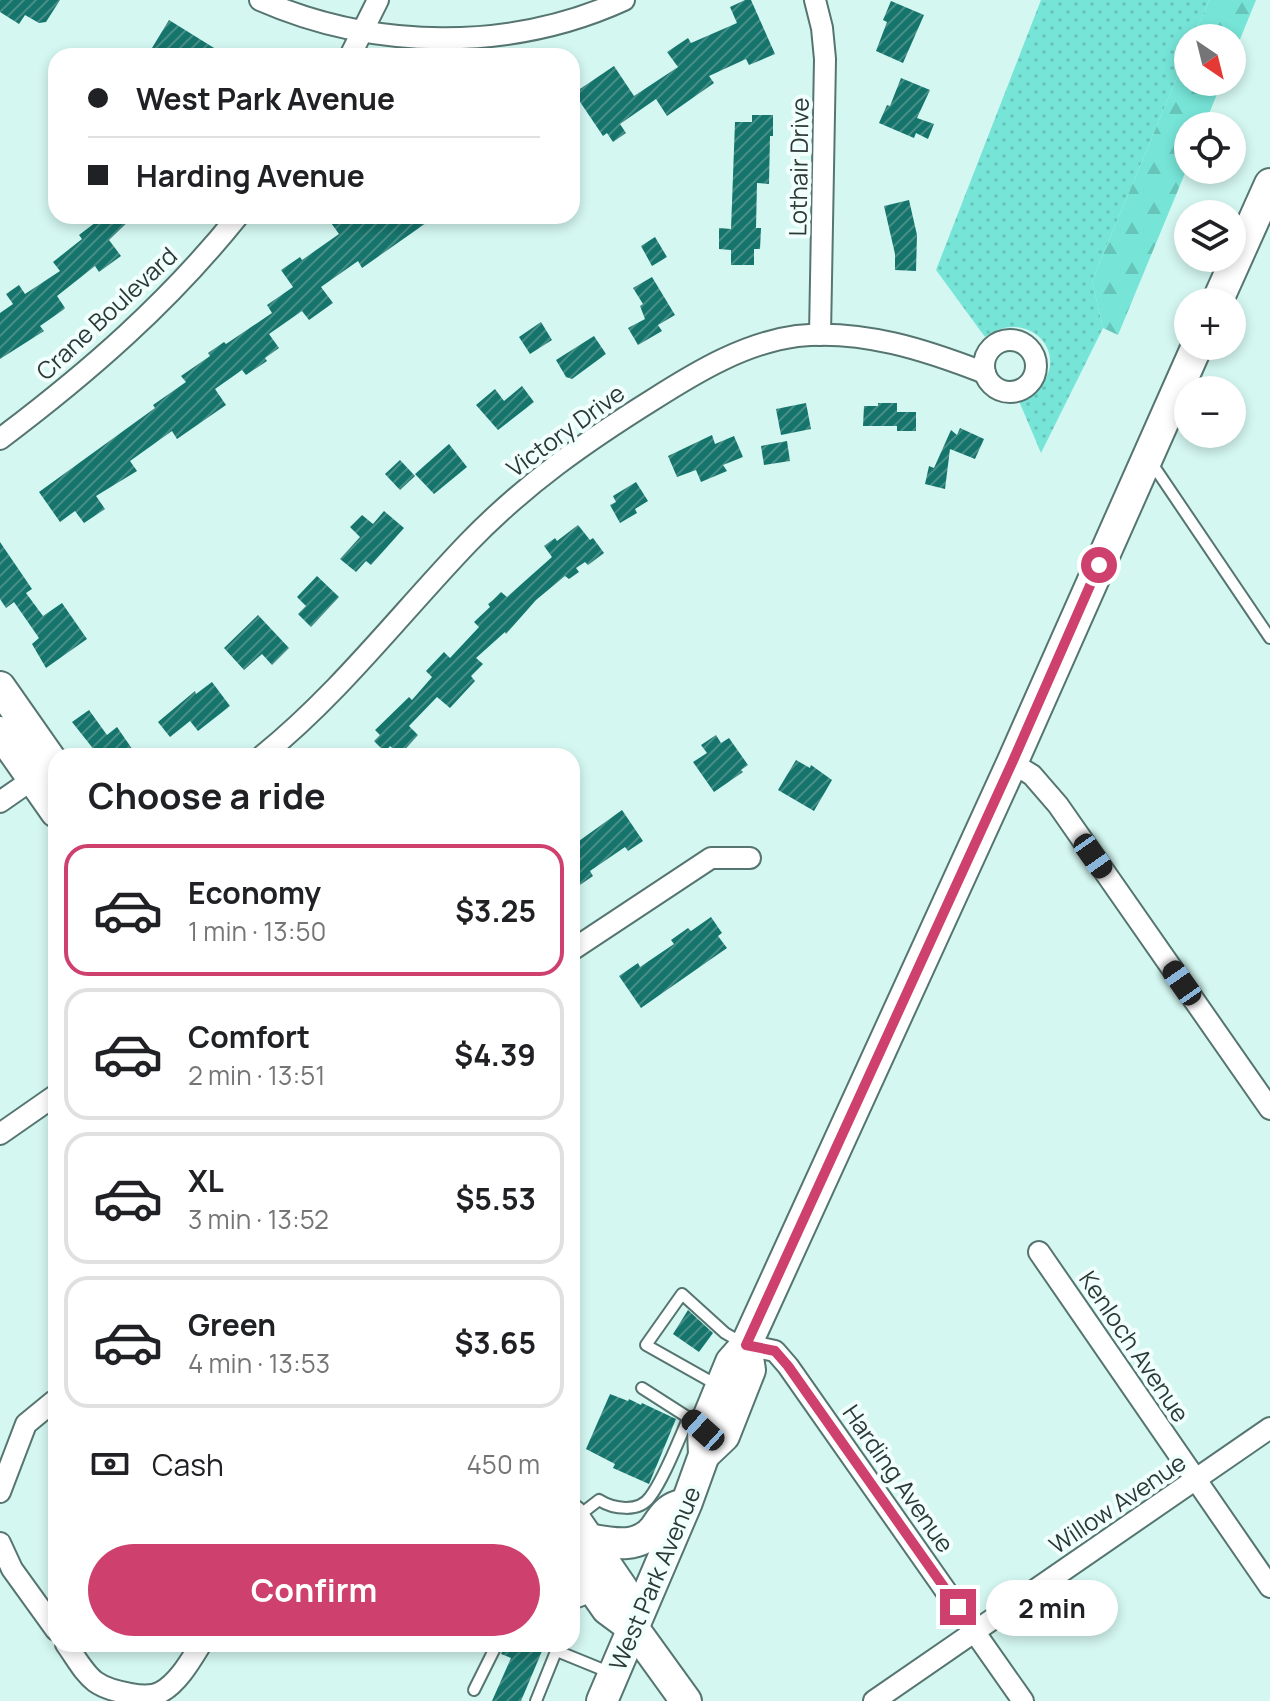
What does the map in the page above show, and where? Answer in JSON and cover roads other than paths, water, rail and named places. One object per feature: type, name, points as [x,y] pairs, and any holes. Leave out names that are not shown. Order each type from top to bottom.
[{"type":"main road","points":[[1223,288],[1270,184]]},
{"type":"main road","name":"West Park Avenue","points":[[608,1688],[687,1502],[699,1434],[731,1362],[746,1345],[1012,763],[1191,360]]},
{"type":"main road","points":[[0,687],[45,773]]},
{"type":"main road","points":[[0,732],[45,773]]},
{"type":"main road","name":"West Park Avenue","points":[[699,1434],[724,1436],[750,1370],[746,1345]]},
{"type":"main road","points":[[580,1534],[625,1545],[651,1533],[669,1509],[687,1502]]},
{"type":"main road","points":[[580,1537],[622,1588],[634,1629],[682,1700]]},
{"type":"main road","points":[[580,1601],[607,1609],[634,1629]]},
{"type":"street","points":[[260,0],[362,32],[437,39],[500,35],[553,25],[624,0]]},
{"type":"street","points":[[354,48],[378,0]]},
{"type":"street","name":"Lothair Drive","points":[[815,0],[825,59],[820,335]]},
{"type":"street","name":"Crane Boulevard","points":[[0,439],[69,387],[146,319],[207,255],[232,224]]},
{"type":"street","name":"Victory Drive","points":[[271,748],[321,703],[469,542],[561,460],[586,441],[716,362],[765,343],[820,335],[900,344],[931,352],[985,373]]},
{"type":"street","points":[[1012,763],[1032,775],[1058,805],[1270,1109]]},
{"type":"street","points":[[0,802],[45,773]]},
{"type":"street","points":[[580,945],[711,858],[750,858]]},
{"type":"street","points":[[0,1134],[48,1101]]},
{"type":"street","name":"Kenloch Avenue","points":[[1039,1252],[1270,1587]]},
{"type":"street","name":"Harding Avenue","points":[[746,1345],[775,1351],[788,1366],[1023,1701]]},
{"type":"street","points":[[0,1492],[26,1424],[48,1406]]},
{"type":"street","name":"Willow Avenue","points":[[874,1701],[1270,1428]]},
{"type":"street","points":[[0,1543],[12,1569],[48,1619]]},
{"type":"street","points":[[72,1652],[107,1695],[146,1697],[159,1696],[195,1652]]},
{"type":"lane","points":[[1148,457],[1270,638]]},
{"type":"lane","points":[[721,1387],[646,1345],[682,1294],[725,1333],[746,1345]]},
{"type":"lane","points":[[580,1528],[599,1500],[610,1507],[632,1508],[649,1500],[699,1434],[642,1388]]},
{"type":"lane","points":[[474,1690],[493,1652]]},
{"type":"lane","points":[[536,1701],[556,1652]]},
{"type":"lane","points":[[563,1652],[608,1688]]}]
